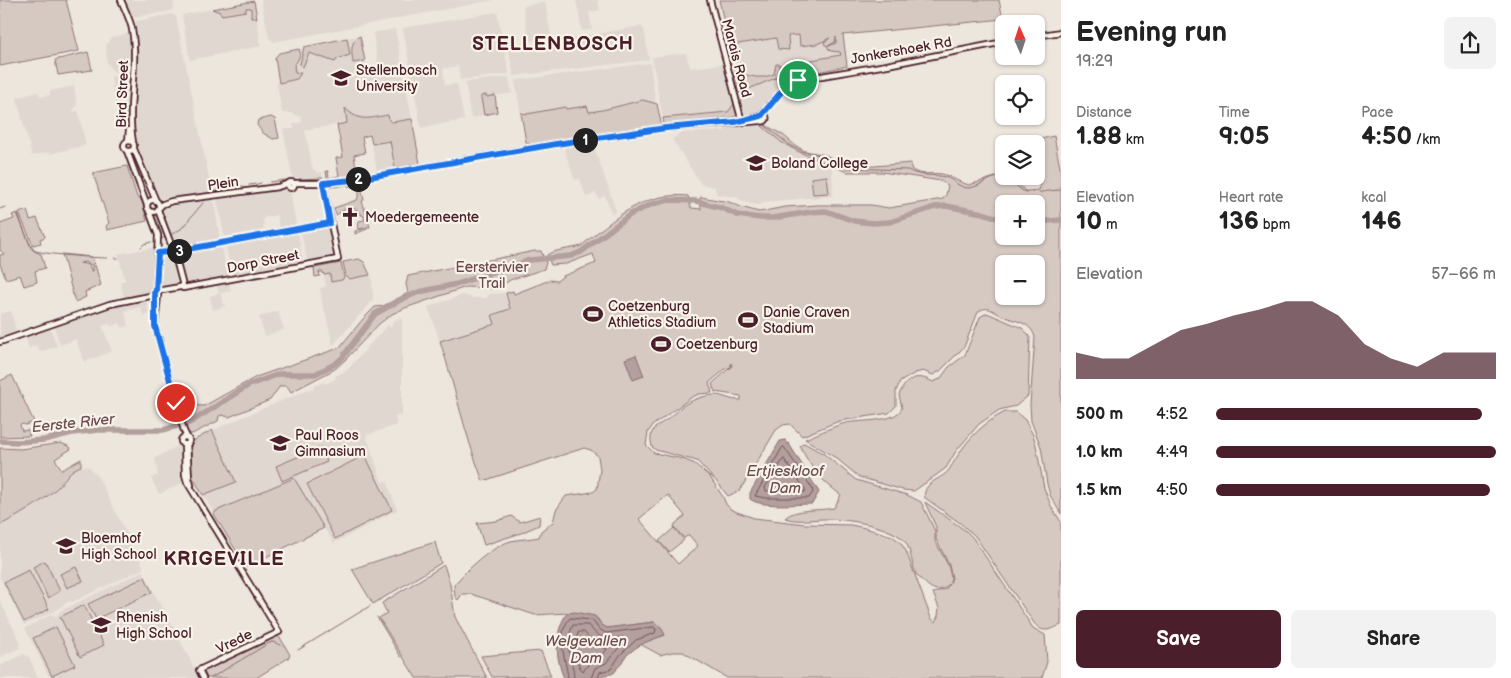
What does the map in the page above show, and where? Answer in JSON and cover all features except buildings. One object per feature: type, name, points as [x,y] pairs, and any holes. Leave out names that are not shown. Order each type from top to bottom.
[{"type":"street","name":"Bird Street","points":[[122,0],[132,29],[131,142]]},
{"type":"street","name":"Marais Road","points":[[710,0],[742,121]]},
{"type":"street","points":[[1045,35],[1061,32]]},
{"type":"street","name":"Jonkershoek Rd","points":[[762,117],[789,84],[798,80],[995,44]]},
{"type":"street","name":"Plein","points":[[156,201],[172,201],[302,183],[343,182],[556,144],[666,128],[735,122],[762,117]]},
{"type":"street","points":[[156,293],[157,231],[124,145],[131,142],[159,205],[158,209],[174,252],[182,287]]},
{"type":"street","points":[[126,150],[134,149]]},
{"type":"street","points":[[158,253],[174,252],[330,223],[323,183]]},
{"type":"street","points":[[147,205],[150,201],[156,201]]},
{"type":"street","name":"Plein","points":[[158,209],[163,204],[172,201]]},
{"type":"street","points":[[150,211],[153,212],[158,209]]},
{"type":"street","name":"Dorp Street","points":[[0,342],[110,304],[182,287],[338,259],[330,223]]},
{"type":"street","name":"Vrede","points":[[156,293],[155,326],[185,437],[189,440],[186,444],[189,478],[194,492],[278,632],[199,670],[204,678]]},
{"type":"shaded area","points":[[125,0],[173,0],[174,7],[171,11],[134,17],[131,16]]},
{"type":"shaded area","name":"Stellenbosch University","points":[[261,0],[494,0],[274,42],[269,38]]},
{"type":"shaded area","points":[[576,0],[598,0],[600,10],[589,12],[592,29],[582,31]]},
{"type":"shaded area","points":[[254,1],[261,46],[190,60],[182,15]]},
{"type":"shaded area","points":[[545,2],[551,37],[529,41],[523,6]]},
{"type":"shaded area","name":"Stellenbosch University","points":[[497,12],[509,74],[460,80],[458,66],[443,69],[445,85],[457,84],[464,120],[421,128],[403,28]]},
{"type":"shaded area","points":[[172,14],[176,17],[211,188],[209,193],[157,199],[133,138],[136,46],[134,25],[137,21]]},
{"type":"shaded area","points":[[640,26],[644,29],[649,60],[514,76],[510,50]]},
{"type":"shaded area","name":"Stellenbosch University","points":[[395,29],[412,119],[392,122],[364,119],[353,116],[346,109],[347,123],[305,130],[313,170],[316,170],[316,173],[322,172],[323,179],[296,181],[293,179],[283,129],[294,129],[293,124],[302,122],[301,117],[292,113],[282,113],[275,58],[279,53],[347,40],[348,38],[361,35],[367,72],[379,70],[373,33]]},
{"type":"shaded area","points":[[842,29],[847,66],[793,77],[791,75],[760,113],[745,116],[734,74],[736,70],[735,61],[730,61],[726,46]]},
{"type":"shaded area","points":[[128,33],[131,41],[129,68],[114,72],[107,63],[106,46],[111,38]]},
{"type":"shaded area","points":[[686,53],[690,68],[723,64],[734,104],[736,104],[736,117],[664,125],[652,57]]},
{"type":"shaded area","points":[[650,63],[659,126],[531,145],[526,142],[515,81]]},
{"type":"shaded area","points":[[126,74],[129,77],[127,125],[124,125],[125,100],[115,102],[111,77]]},
{"type":"shaded area","name":"Stellenbosch University","points":[[509,77],[512,93],[495,96],[498,113],[471,118],[465,82]]},
{"type":"shaded area","points":[[74,86],[77,104],[72,112],[78,111],[86,145],[50,154],[49,152],[32,156],[17,99],[39,92],[40,97],[50,95],[50,91]]},
{"type":"shaded area","name":"Boland College","points":[[759,124],[781,142],[832,167],[833,196],[762,202],[761,205],[758,205],[750,204],[735,197],[716,194],[715,187],[701,184],[672,139],[682,133],[724,131],[725,128]]},
{"type":"shaded area","points":[[390,141],[395,168],[377,171],[372,144]]},
{"type":"shaded area","points":[[589,142],[592,150],[595,149],[616,211],[612,214],[605,196],[599,199],[596,193],[586,197],[580,179],[575,180],[563,146]]},
{"type":"shaded area","points":[[290,190],[296,226],[280,230],[277,215],[263,218],[264,233],[225,240],[217,199]]},
{"type":"shaded area","points":[[211,199],[214,202],[220,241],[176,248],[161,208]]},
{"type":"shaded area","points":[[328,226],[334,256],[309,262],[301,231]]},
{"type":"shaded area","points":[[295,231],[298,233],[303,263],[236,276],[232,275],[227,245]]},
{"type":"shaded area","points":[[221,246],[228,277],[185,284],[177,254]]},
{"type":"shaded area","points":[[156,247],[153,291],[124,297],[120,282],[125,280],[118,254]]},
{"type":"shaded area","points":[[173,255],[181,284],[158,289],[159,258]]},
{"type":"shaded area","points":[[359,259],[364,262],[372,279],[373,300],[333,345],[323,308],[320,288],[326,286],[322,266]]},
{"type":"shaded area","points":[[229,281],[231,291],[220,293],[225,306],[213,310],[210,296],[219,293],[216,283]]},
{"type":"shaded area","points":[[506,293],[510,309],[495,323],[440,341],[428,307],[463,295],[473,298],[487,298],[489,294]]},
{"type":"shaded area","points":[[146,299],[149,314],[143,316],[141,307],[125,311],[128,326],[122,327],[120,323],[102,326],[112,351],[84,362],[76,339],[60,345],[55,329],[56,325],[108,306]]},
{"type":"shaded area","points":[[11,311],[17,334],[0,339],[0,314]]},
{"type":"shaded area","points":[[278,311],[284,330],[265,336],[259,317]]},
{"type":"shaded area","name":"Paul Roos Gimnasium","points":[[402,317],[402,415],[395,417],[397,425],[366,435],[382,482],[387,481],[397,510],[334,543],[324,528],[246,567],[192,476],[191,445],[193,441],[213,430],[309,389],[314,389],[313,387],[324,382],[325,384],[336,379],[335,376],[346,371],[388,325],[392,326],[392,322]]},
{"type":"shaded area","points":[[48,328],[51,330],[57,346],[40,352],[37,345],[29,348],[27,336]]},
{"type":"shaded area","points":[[180,445],[182,446],[184,480],[182,483],[159,494],[151,478],[158,475],[155,458]]},
{"type":"shaded area","name":"Bloemhof High School","points":[[81,466],[90,467],[94,474],[96,473],[132,544],[131,549],[136,552],[143,566],[142,569],[72,602],[69,601],[55,611],[24,625],[0,578],[0,525],[22,513],[57,489],[71,469]]},
{"type":"shaded area","name":"Rhenish High School","points":[[143,571],[199,678],[50,678],[25,628],[52,614],[55,617],[60,611]]},
{"type":"shaded area","points":[[0,601],[20,642],[19,648],[0,657]]},
{"type":"shaded area","points":[[24,654],[29,657],[38,678],[0,678],[0,666]]},
{"type":"green space","points":[[0,0],[66,0],[79,51],[0,66]]},
{"type":"green space","points":[[719,0],[999,0],[1002,15],[995,15],[995,20],[843,35],[847,66],[793,77],[794,66],[797,61],[802,61],[803,65],[806,65],[810,64],[811,60],[841,55],[840,52],[831,51],[827,47],[836,43],[836,37],[835,42],[828,46],[824,42],[830,38],[817,44],[800,46],[799,35],[788,36],[789,50],[778,49],[776,38],[732,45],[734,61],[730,61],[726,46],[729,45]]},
{"type":"green space","points":[[254,1],[257,18],[251,18],[251,8],[246,8],[246,11],[222,15],[220,12],[212,9]]},
{"type":"green space","points":[[360,36],[365,61],[353,63],[354,41]]},
{"type":"green space","points":[[347,38],[350,55],[337,59],[335,62],[309,53],[303,67],[300,64],[304,47]]},
{"type":"green space","points":[[299,49],[299,58],[294,65],[295,73],[301,73],[297,79],[279,83],[275,58],[279,53]]},
{"type":"green space","points":[[88,52],[92,70],[58,75],[55,60]]},
{"type":"green space","points":[[776,64],[780,64],[780,69],[786,68],[791,71],[788,79],[778,77],[739,93],[734,74],[736,70],[740,74],[765,77],[774,74]]},
{"type":"green space","points":[[486,95],[487,97],[495,95],[497,112],[484,115],[481,96]]},
{"type":"green space","points":[[643,100],[657,104],[661,123],[659,126],[531,145],[526,142],[521,113],[527,114],[565,107],[566,109],[587,106],[589,112]]},
{"type":"green space","points":[[734,104],[738,112],[736,117],[664,125],[663,118],[728,112]]},
{"type":"green space","points":[[345,108],[360,118],[388,115],[389,120],[392,122],[412,119],[420,164],[395,168],[390,141],[372,144],[370,135],[362,137],[365,153],[354,155],[357,175],[339,177],[332,180],[327,178],[326,171],[328,171],[329,178],[339,176],[336,158],[343,157],[337,125],[347,123]]},
{"type":"green space","points":[[271,117],[275,119],[279,138],[273,139],[263,133],[257,125],[258,120]]},
{"type":"green space","points":[[764,124],[783,135],[805,151],[826,155],[846,166],[862,167],[911,163],[911,169],[922,174],[942,174],[969,185],[995,177],[995,185],[1020,185],[1025,191],[1039,190],[1040,185],[1045,185],[1045,138],[1054,136],[1061,173],[1061,514],[1050,495],[1041,447],[1031,421],[1030,405],[1035,337],[1026,325],[990,309],[978,312],[964,347],[940,371],[933,375],[923,371],[915,373],[900,382],[896,391],[896,406],[889,413],[839,421],[802,436],[790,424],[783,425],[776,430],[739,491],[728,496],[697,461],[656,450],[652,447],[651,435],[656,427],[693,400],[714,395],[741,400],[741,396],[715,392],[712,384],[732,367],[731,363],[731,367],[725,369],[709,383],[712,393],[699,394],[692,397],[653,425],[648,432],[646,445],[654,453],[683,459],[695,464],[710,477],[730,509],[737,512],[754,518],[805,524],[851,525],[892,536],[900,542],[906,551],[931,618],[935,622],[939,608],[933,593],[946,589],[949,584],[943,589],[936,590],[919,577],[914,569],[906,543],[899,536],[875,526],[857,522],[831,519],[796,520],[785,518],[801,511],[834,508],[841,495],[822,479],[813,468],[800,446],[804,443],[824,454],[856,480],[907,495],[921,502],[935,531],[935,541],[948,565],[951,577],[950,583],[952,578],[949,565],[936,539],[936,527],[925,502],[973,538],[1033,628],[1045,635],[1047,662],[1042,678],[727,678],[683,652],[660,655],[640,644],[665,635],[654,622],[607,628],[597,618],[567,613],[535,615],[471,594],[462,594],[458,600],[455,597],[454,585],[465,572],[488,553],[511,541],[539,537],[541,531],[553,522],[556,510],[566,496],[593,492],[597,489],[600,470],[598,456],[591,450],[584,448],[483,481],[440,341],[495,324],[492,315],[510,309],[506,293],[513,291],[514,294],[550,280],[557,281],[563,276],[596,263],[593,254],[566,264],[551,265],[547,255],[581,246],[617,217],[630,209],[657,198],[688,196],[691,208],[701,209],[701,197],[729,202],[759,212],[785,207],[818,205],[871,205],[889,208],[943,199],[946,195],[948,185],[941,181],[882,172],[847,172],[797,151],[781,142],[762,126]],"holes":[[[668,495],[685,516],[674,527],[684,538],[689,535],[698,546],[678,564],[639,519]]]},
{"type":"green space","points":[[127,166],[137,197],[142,201],[147,221],[107,230],[106,226],[109,223],[93,173]]},
{"type":"green space","points":[[827,176],[829,193],[813,194],[811,178]]},
{"type":"green space","points":[[360,182],[364,200],[362,201],[370,227],[366,227],[367,229],[355,234],[355,231],[365,228],[358,229],[359,221],[365,220],[363,215],[352,207],[336,215],[334,208],[357,200],[359,190],[347,184]]},
{"type":"green space","points":[[27,210],[30,220],[37,218],[45,237],[40,239],[41,243],[33,245],[19,213]]},
{"type":"green space","points":[[17,213],[31,248],[41,254],[45,268],[35,271],[37,282],[24,286],[20,275],[6,279],[0,264],[0,255],[4,254],[0,250],[0,224],[14,219],[12,215]]},
{"type":"green space","name":"Eersterivier Trail","points":[[541,251],[546,263],[544,269],[510,280],[497,289],[466,287],[405,308],[392,314],[379,324],[335,369],[291,392],[287,386],[280,386],[270,400],[229,417],[219,416],[218,421],[192,434],[187,433],[181,409],[182,405],[204,406],[256,377],[339,348],[375,307],[383,306],[408,293],[406,284],[408,276]]},
{"type":"green space","points":[[62,254],[92,257],[94,263],[91,265],[85,262],[80,263],[89,265],[92,272],[92,266],[95,265],[101,285],[85,292],[86,297],[75,302]]},
{"type":"green space","points":[[359,259],[364,262],[370,275],[349,279],[346,276],[343,262]]},
{"type":"green space","points":[[341,263],[344,277],[342,280],[331,282],[330,274],[324,275],[323,272],[319,272],[320,276],[315,277],[314,268]]},
{"type":"green space","points":[[987,313],[1022,328],[1030,336],[1028,396],[1016,406],[999,410],[979,424],[956,451],[946,468],[914,491],[903,490],[859,477],[836,458],[805,439],[842,424],[884,419],[898,413],[902,408],[899,395],[905,385],[917,378],[933,382],[940,379],[949,367],[965,355],[980,317]]},
{"type":"green space","points":[[12,375],[34,422],[20,425],[22,431],[28,430],[30,436],[0,437],[0,381]]},
{"type":"green space","points":[[1005,412],[1016,412],[1025,420],[1033,435],[1044,488],[1051,506],[1061,522],[1061,625],[1050,629],[1040,629],[1034,623],[975,536],[924,497],[927,487],[949,470],[961,450],[972,437],[984,426]]},
{"type":"green space","points":[[212,430],[236,482],[203,495],[192,476],[191,446],[193,441]]},
{"type":"green space","points":[[61,443],[71,449],[55,459],[62,470],[81,459],[81,466],[73,470],[56,489],[43,499],[0,525],[0,448],[21,449]]},
{"type":"green space","points":[[321,447],[327,462],[282,481],[276,466]]},
{"type":"green space","points":[[365,455],[392,510],[335,539],[307,484]]},
{"type":"green space","points":[[294,478],[324,528],[246,567],[214,514],[216,511]]},
{"type":"green space","points":[[511,516],[520,522],[540,516],[539,525],[484,545],[477,523],[497,521]]},
{"type":"green space","points":[[674,528],[684,540],[669,552],[659,541]]},
{"type":"green space","points":[[435,542],[441,563],[373,604],[352,569]]},
{"type":"green space","points":[[45,561],[60,591],[48,598],[33,567]]},
{"type":"green space","points":[[444,565],[450,584],[455,617],[487,678],[416,678],[379,618],[387,613],[382,603]]},
{"type":"green space","points":[[76,567],[83,581],[67,588],[60,574]]},
{"type":"green space","points":[[29,570],[49,609],[24,622],[4,582]]},
{"type":"green space","points":[[145,577],[152,592],[96,619],[88,604]]},
{"type":"green space","points":[[84,605],[104,645],[80,657],[60,617]]},
{"type":"green space","points":[[56,627],[75,665],[52,676],[33,638]]},
{"type":"green space","points":[[276,635],[281,639],[290,655],[256,678],[205,678],[203,672],[206,669]]},
{"type":"green space","points":[[541,651],[551,676],[492,677],[481,656]]},
{"type":"water","points":[[636,355],[644,376],[633,380],[625,359]]},
{"type":"water","name":"Ertjieskloof Dam","points":[[785,440],[819,492],[812,504],[770,505],[750,499],[750,493],[780,441]]},
{"type":"water","name":"Welgevallen Dam","points":[[575,612],[595,616],[607,628],[654,622],[661,627],[665,635],[640,645],[626,656],[612,674],[603,675],[602,678],[564,678],[559,662],[558,636],[567,613]]},
{"type":"waterway","points":[[668,125],[735,117]]},
{"type":"waterway","points":[[763,124],[791,146],[804,152],[826,156],[845,168],[908,170],[917,174],[945,177],[962,187],[969,188],[993,178],[1001,177],[1009,179],[1026,192],[1035,193],[1061,190]]},
{"type":"waterway","points":[[531,145],[659,126]]},
{"type":"waterway","points":[[491,152],[516,147]]},
{"type":"waterway","points":[[477,154],[489,152]]},
{"type":"waterway","points":[[451,159],[464,157]]},
{"type":"waterway","points":[[428,163],[445,160]]},
{"type":"waterway","points":[[338,180],[420,165]]},
{"type":"waterway","points":[[300,179],[323,178]]},
{"type":"waterway","points":[[270,182],[285,180]]},
{"type":"waterway","points":[[257,184],[261,183]]},
{"type":"waterway","points":[[249,185],[256,184]]},
{"type":"waterway","points":[[230,187],[243,186]]},
{"type":"waterway","points":[[216,189],[228,188]]},
{"type":"waterway","name":"Eerste River","points":[[0,441],[44,440],[72,433],[98,430],[163,430],[191,422],[249,385],[279,374],[315,374],[335,364],[342,358],[375,314],[400,300],[419,292],[457,284],[530,260],[571,256],[581,252],[631,214],[652,204],[669,200],[696,201],[722,208],[737,215],[760,218],[826,211],[854,221],[890,222],[935,207],[946,206],[995,217]]},
{"type":"waterway","points":[[172,234],[181,229],[203,203]]},
{"type":"waterway","points":[[0,209],[5,207]]},
{"type":"waterway","points":[[18,214],[34,250],[81,257],[107,258]]},
{"type":"waterway","name":"Eerste River","points":[[1045,221],[1061,220]]},
{"type":"waterway","points":[[160,239],[166,237]]},
{"type":"waterway","points":[[141,247],[151,242]]},
{"type":"waterway","points":[[298,650],[370,606]]},
{"type":"waterway","points":[[377,617],[401,657]]},
{"type":"waterway","points":[[211,678],[269,643],[273,642],[281,645]]},
{"type":"place","name":"Stellenbosch University","points":[[341,78]]},
{"type":"place","name":"Boland College","points":[[756,163]]},
{"type":"place","name":"Moedergemeente","points":[[350,217]]},
{"type":"place","name":"Coetzenburg Athletics Stadium","points":[[593,314]]},
{"type":"place","name":"Danie Craven Stadium","points":[[748,320]]},
{"type":"place","name":"Coetzenburg","points":[[661,344]]},
{"type":"place","name":"Paul Roos Gimnasium","points":[[280,443]]},
{"type":"place","name":"Bloemhof High School","points":[[66,546]]},
{"type":"place","name":"Rhenish High School","points":[[101,625]]},
{"type":"district","name":"STELLENBOSCH","points":[[553,43]]},
{"type":"district","name":"KRIGEVILLE","points":[[224,558]]},
{"type":"route","points":[[176,403],[155,326],[154,292],[156,291],[158,253],[330,223],[323,183],[352,180],[556,144],[666,128],[735,122],[761,116],[787,85],[798,80]]}]
